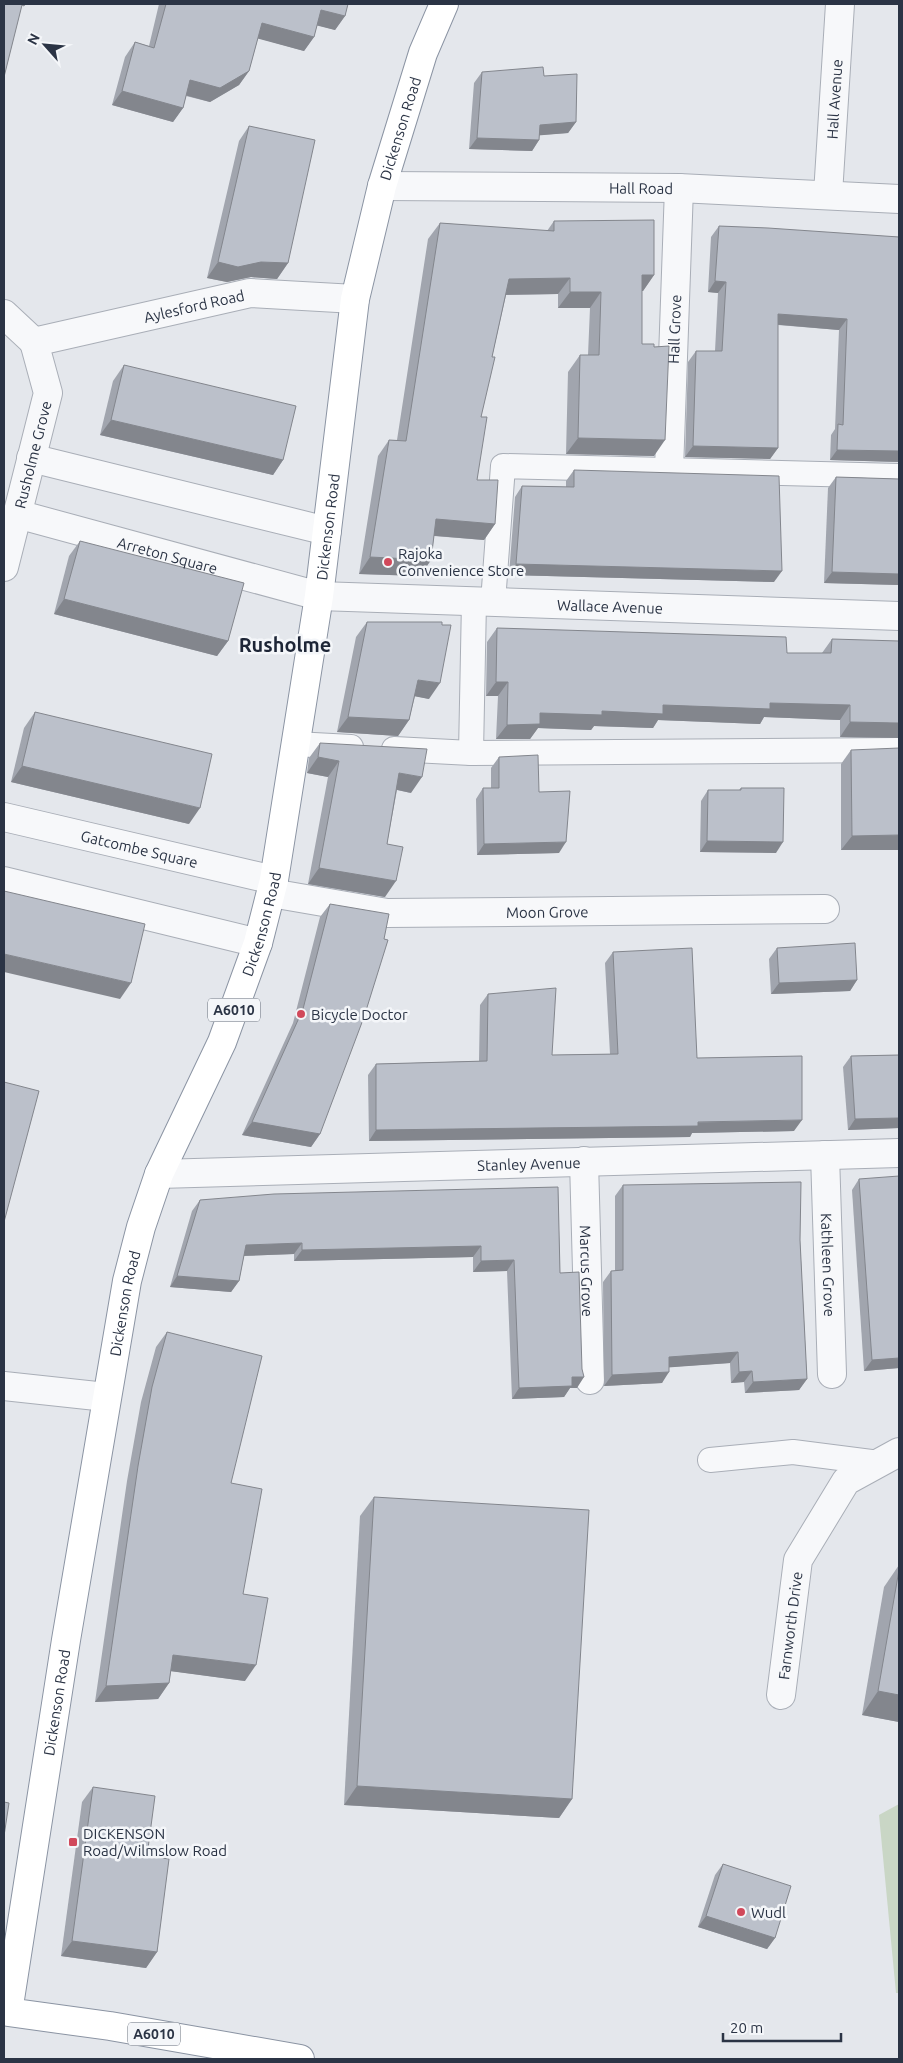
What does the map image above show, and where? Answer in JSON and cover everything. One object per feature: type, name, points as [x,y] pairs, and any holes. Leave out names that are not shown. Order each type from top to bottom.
[{"type":"highway","name":"Dickenson Road","points":[[300,2059],[110,2026],[8,2012],[64,1649],[127,1281],[141,1227],[160,1174],[222,1042],[258,943],[272,887],[320,596],[355,299],[382,186],[423,53],[444,4]]},
{"type":"street","name":"Hall Avenue","points":[[828,194],[840,4]]},
{"type":"street","name":"Hall Road","points":[[382,186],[679,188],[899,199]]},
{"type":"street","name":"Hall Grove","points":[[669,470],[679,188]]},
{"type":"street","name":"Aylesford Road","points":[[34,342],[250,293],[355,299]]},
{"type":"street","points":[[4,314],[34,342]]},
{"type":"street","name":"Rusholme Grove","points":[[4,567],[48,393],[34,342]]},
{"type":"street","points":[[31,458],[327,531]]},
{"type":"street","name":"Arreton Square","points":[[17,514],[320,596]]},
{"type":"street","name":"Wallace Avenue","points":[[320,596],[899,616]]},
{"type":"street","name":"Gatcombe Square","points":[[4,817],[272,887]]},
{"type":"street","points":[[4,881],[258,943]]},
{"type":"street","name":"Moon Grove","points":[[272,887],[388,913],[825,909]]},
{"type":"street","name":"Stanley Avenue","points":[[160,1174],[584,1161],[899,1154]]},
{"type":"street","name":"Kathleen Grove","points":[[825,1155],[832,1374]]},
{"type":"street","name":"Marcus Grove","points":[[584,1161],[590,1380]]},
{"type":"street","points":[[4,1386],[106,1397]]},
{"type":"street","name":"Farnworth Drive","points":[[781,1695],[798,1560],[846,1481],[889,1457]]},
{"type":"lane","points":[[471,754],[484,602],[503,466],[899,476]]},
{"type":"lane","points":[[295,744],[471,754],[899,750]]},
{"type":"lane","points":[[710,1460],[793,1452],[889,1457]]},
{"type":"green space","points":[[899,1804],[899,1993],[896,1993],[879,1815]]},
{"type":"building","points":[[4,4],[25,4],[24,6],[22,5],[4,77]]},
{"type":"building","points":[[166,4],[348,4],[345,16],[321,10],[314,37],[262,23],[249,71],[220,88],[190,80],[183,108],[122,91],[135,42],[154,48]]},
{"type":"building","points":[[543,67],[544,76],[577,74],[576,122],[540,125],[539,140],[477,138],[482,72]]},
{"type":"building","points":[[249,126],[315,140],[288,263],[261,262],[238,267],[218,262]]},
{"type":"building","points":[[654,220],[654,275],[642,275],[642,344],[654,344],[654,347],[669,346],[665,440],[578,438],[580,355],[599,355],[601,292],[570,292],[570,278],[509,279],[492,357],[495,357],[481,417],[487,417],[477,480],[498,480],[495,524],[436,519],[431,560],[370,557],[389,440],[406,441],[440,223],[554,231],[554,221]]},
{"type":"building","points":[[719,226],[899,237],[899,451],[837,450],[838,424],[843,425],[847,319],[778,314],[778,448],[693,446],[696,351],[722,351],[726,282],[715,281]]},
{"type":"building","points":[[124,365],[296,406],[283,460],[111,420]]},
{"type":"building","points":[[574,470],[779,476],[782,571],[516,564],[522,486],[574,487]]},
{"type":"building","points":[[836,477],[899,479],[899,574],[832,572]]},
{"type":"building","points":[[80,541],[244,583],[228,641],[64,599]]},
{"type":"building","points":[[367,622],[442,622],[442,625],[451,625],[440,683],[418,680],[409,720],[348,717]]},
{"type":"building","points":[[497,628],[786,637],[787,653],[831,653],[832,639],[899,641],[899,723],[850,722],[850,705],[770,703],[770,709],[663,705],[663,714],[602,711],[602,715],[540,713],[540,724],[507,725],[508,682],[496,682]]},
{"type":"building","points":[[35,712],[212,754],[200,808],[22,766]]},
{"type":"building","points":[[320,743],[427,749],[422,777],[399,773],[387,844],[403,847],[396,881],[319,868],[339,761],[318,757]]},
{"type":"building","points":[[899,748],[899,835],[852,836],[851,750]]},
{"type":"building","points":[[538,755],[539,792],[570,791],[566,842],[484,844],[483,788],[499,788],[499,757]]},
{"type":"building","points":[[741,788],[784,788],[783,842],[707,841],[708,790],[741,790]]},
{"type":"building","points":[[4,891],[145,924],[131,983],[4,954]]},
{"type":"building","points":[[330,904],[389,914],[384,939],[388,940],[364,1017],[320,1134],[252,1122],[303,1009]]},
{"type":"building","points":[[855,943],[857,980],[779,983],[777,948]]},
{"type":"building","points":[[692,948],[697,1058],[802,1056],[802,1120],[698,1122],[698,1126],[376,1130],[376,1064],[487,1061],[488,994],[556,988],[552,1055],[618,1054],[613,952]]},
{"type":"building","points":[[899,1055],[899,1118],[855,1119],[851,1056]]},
{"type":"building","points":[[4,1082],[39,1091],[4,1222]]},
{"type":"building","points":[[899,1176],[899,1358],[872,1360],[859,1179]]},
{"type":"building","points":[[801,1182],[800,1240],[807,1379],[753,1382],[752,1371],[739,1372],[738,1352],[669,1357],[669,1372],[612,1375],[611,1271],[623,1270],[623,1185]]},
{"type":"building","points":[[558,1187],[560,1273],[579,1272],[582,1369],[584,1377],[572,1377],[572,1386],[519,1388],[514,1260],[481,1261],[481,1246],[302,1250],[302,1243],[246,1245],[239,1281],[177,1276],[200,1200],[274,1194]]},
{"type":"building","points":[[167,1332],[262,1356],[231,1483],[262,1489],[243,1594],[268,1598],[256,1665],[173,1655],[169,1683],[106,1686],[138,1466],[152,1387]]},
{"type":"building","points":[[374,1497],[589,1510],[572,1799],[357,1786]]},
{"type":"building","points":[[899,1570],[899,1695],[878,1691]]},
{"type":"building","points":[[93,1787],[155,1796],[147,1856],[169,1859],[157,1952],[72,1941]]},
{"type":"building","points":[[4,1802],[9,1803],[4,1836]]},
{"type":"building","name":"Wudl","points":[[723,1864],[791,1886],[775,1938],[706,1916]]},
{"type":"place","name":"Rajoka Convenience Store","points":[[388,562]]},
{"type":"place","name":"Bicycle Doctor","points":[[301,1014]]},
{"type":"place","name":"DICKENSON Road/Wilmslow Road","points":[[73,1842]]},
{"type":"place","name":"Wudl","points":[[741,1912]]},
{"type":"district","name":"Rusholme","points":[[285,644]]}]
